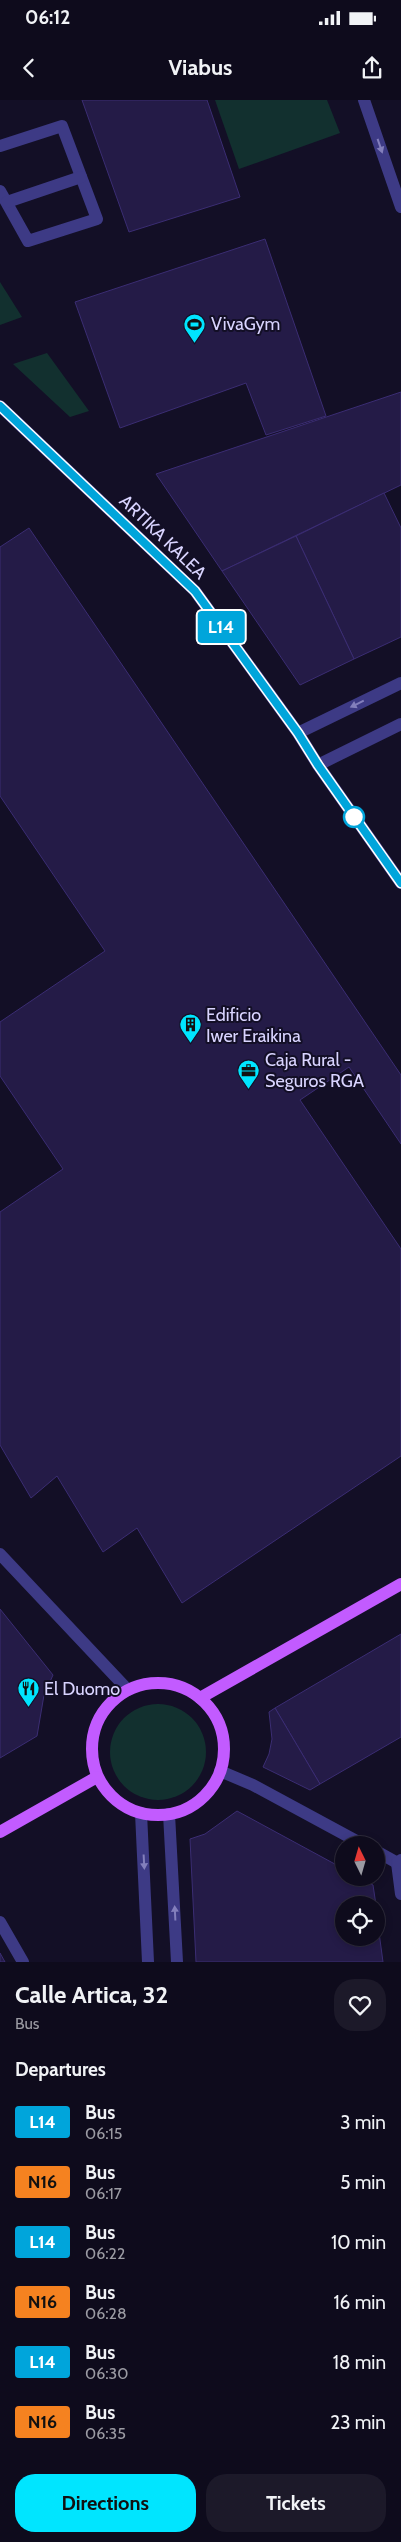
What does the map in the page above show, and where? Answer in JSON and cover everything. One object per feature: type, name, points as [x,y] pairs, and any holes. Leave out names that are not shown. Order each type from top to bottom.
[{"type":"main road","points":[[200,1698],[401,1584]]},
{"type":"main road","points":[[153,1683],[178,1686],[200,1698],[214,1713],[222,1731],[224,1752],[220,1771],[209,1791],[191,1806],[169,1814],[141,1813],[123,1806],[108,1793],[97,1776],[92,1757],[92,1737],[99,1717],[111,1702],[128,1690],[153,1683]]},
{"type":"main road","points":[[0,1832],[97,1776]]},
{"type":"street","points":[[364,100],[401,207]]},
{"type":"street","points":[[0,146],[62,126],[81,177],[96,219],[28,241],[3,197],[81,177]]},
{"type":"street","name":"ARTIKA KALEA","points":[[0,406],[195,591],[298,733],[318,765],[401,883]]},
{"type":"street","points":[[298,733],[401,683]]},
{"type":"street","points":[[318,765],[401,724]]},
{"type":"street","points":[[0,1554],[128,1690]]},
{"type":"street","points":[[220,1771],[253,1785],[347,1836]]},
{"type":"street","points":[[141,1813],[148,1962]]},
{"type":"street","points":[[169,1814],[177,1962]]},
{"type":"street","points":[[385,1855],[400,1862],[401,1894]]},
{"type":"street","points":[[0,1922],[23,1962]]},
{"type":"green space","points":[[215,100],[327,100],[340,133],[239,169]]},
{"type":"green space","points":[[0,282],[22,317],[0,325]]},
{"type":"green space","points":[[47,353],[89,411],[70,417],[13,364]]},
{"type":"green space","points":[[158,1704],[176,1708],[192,1718],[202,1734],[206,1752],[202,1770],[192,1786],[176,1796],[158,1800],[140,1796],[124,1786],[114,1770],[110,1752],[114,1734],[124,1718],[140,1708]]},
{"type":"building","points":[[82,100],[207,100],[240,197],[129,232]]},
{"type":"building","name":"VivaGym","points":[[265,239],[326,416],[266,435],[246,383],[120,428],[75,302]]},
{"type":"building","points":[[401,392],[401,485],[222,571],[156,474]]},
{"type":"building","points":[[384,493],[401,528],[401,637],[354,659],[296,536]]},
{"type":"building","name":"Edificio Iwer Eraikina","points":[[29,528],[401,1075],[401,1144],[349,1067],[300,1100],[401,1249],[401,1456],[182,1603],[137,1528],[103,1552],[57,1476],[31,1498],[0,1445],[0,1212],[63,1169],[0,1076],[0,1022],[105,951],[0,796],[0,547]]},
{"type":"building","points":[[296,536],[354,659],[300,685],[222,571]]},
{"type":"building","points":[[0,1609],[53,1675],[44,1695],[37,1736],[0,1758]]},
{"type":"building","points":[[401,1634],[401,1737],[320,1784],[275,1708]]},
{"type":"building","points":[[275,1708],[320,1784],[310,1790],[263,1767],[269,1754],[272,1739],[269,1712]]},
{"type":"building","points":[[237,1811],[335,1864],[335,1886],[373,1886],[375,1896],[335,1896],[335,1946],[381,1946],[383,1962],[196,1962],[190,1839],[205,1834]]},
{"type":"building","points":[[0,1953],[5,1962],[0,1962]]},
{"type":"bus line","name":"L14","points":[[0,406],[195,591],[298,733],[318,765],[401,883]]},
{"type":"place","name":"VivaGym","points":[[195,343]]},
{"type":"place","name":"Edificio Iwer Eraikina","points":[[190,1044]]},
{"type":"place","name":"Caja Rural - Seguros RGA","points":[[249,1089]]},
{"type":"place","name":"El Duomo","points":[[28,1708]]}]
